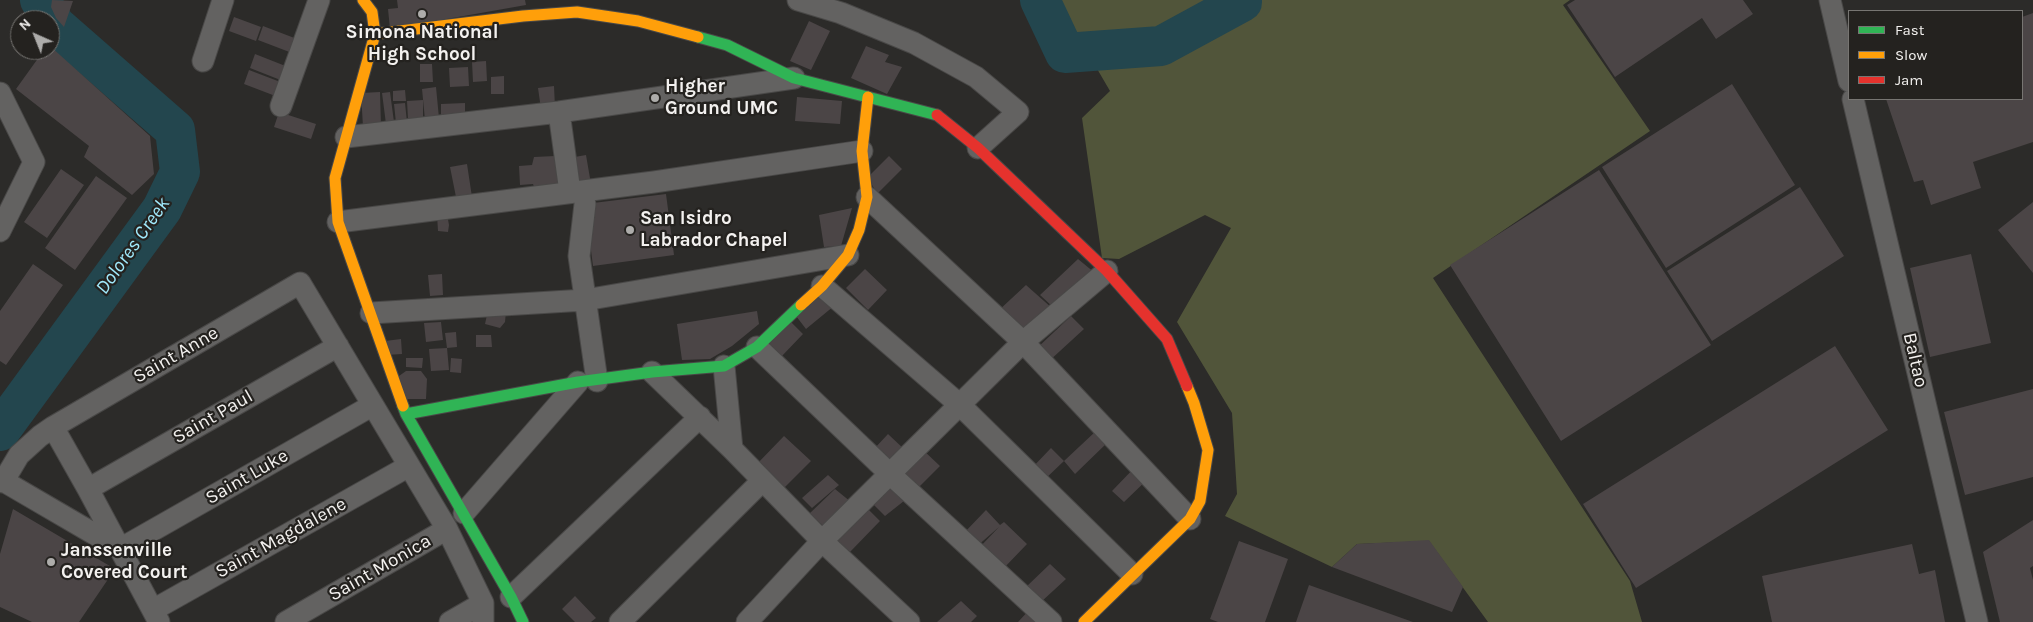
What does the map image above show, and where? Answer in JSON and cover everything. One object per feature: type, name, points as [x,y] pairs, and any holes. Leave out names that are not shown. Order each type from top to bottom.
[{"type":"street","points":[[203,60],[223,0]]},
{"type":"street","points":[[281,106],[319,0]]},
{"type":"street","points":[[363,0],[372,12],[375,34],[335,178],[338,222],[372,313],[406,414],[464,513],[523,622]]},
{"type":"street","points":[[798,0],[841,13],[914,43],[976,76],[1018,112],[978,148]]},
{"type":"street","points":[[1830,0],[1848,77]]},
{"type":"street","points":[[375,34],[523,16],[577,12],[638,20],[727,44],[794,78],[936,115],[978,148],[1107,271],[1167,339],[1194,403],[1208,450],[1200,501],[1190,519],[1084,622]]},
{"type":"street","points":[[346,137],[559,112],[794,78]]},
{"type":"street","points":[[0,93],[34,162],[0,232]]},
{"type":"street","points":[[406,414],[652,372],[724,366],[757,347],[822,286],[848,255],[859,230],[867,198],[862,151],[868,97]]},
{"type":"street","name":"Baltao","points":[[1853,100],[1977,622]]},
{"type":"street","points":[[464,513],[587,382],[585,300],[579,256],[577,198],[559,112]]},
{"type":"street","points":[[338,222],[577,198],[654,182],[862,151]]},
{"type":"street","points":[[867,198],[1023,342],[1190,519]]},
{"type":"street","points":[[372,313],[585,300],[848,255]]},
{"type":"street","points":[[747,622],[822,541],[1023,342],[1107,271]]},
{"type":"street","name":"Saint Anne","points":[[2,480],[19,455],[52,427],[300,283],[338,346]]},
{"type":"street","points":[[822,286],[960,405],[1132,574]]},
{"type":"street","points":[[338,346],[447,529],[483,612],[450,622]]},
{"type":"street","name":"Saint Paul","points":[[88,489],[338,346]]},
{"type":"street","points":[[757,347],[890,474],[1051,622]]},
{"type":"street","points":[[724,366],[732,449]]},
{"type":"street","points":[[652,372],[700,417],[822,541],[909,622]]},
{"type":"street","name":"Saint Luke","points":[[120,549],[373,405]]},
{"type":"street","points":[[511,597],[700,417]]},
{"type":"street","points":[[52,427],[88,489],[156,616]]},
{"type":"street","name":"Saint Magdalene","points":[[156,616],[410,466]]},
{"type":"street","points":[[2,480],[120,549]]},
{"type":"street","points":[[620,622],[762,480]]},
{"type":"street","name":"Saint Monica","points":[[286,622],[447,529]]},
{"type":"green space","points":[[1051,0],[1570,0],[1563,5],[1650,131],[1433,278],[1630,581],[1642,622],[1488,622],[1429,541],[1357,544],[1332,567],[1225,516],[1237,494],[1232,413],[1177,322],[1231,228],[1205,215],[1119,259],[1102,258],[1082,118],[1110,91],[1096,67],[1069,40]]},
{"type":"building","points":[[52,0],[73,1],[64,27],[60,22],[60,10],[52,10]]},
{"type":"building","name":"Simona National High School","points":[[397,0],[525,0],[526,5],[390,29],[388,9],[398,8]]},
{"type":"building","points":[[1575,0],[1743,0],[1753,14],[1716,39],[1702,18],[1615,77],[1567,5]]},
{"type":"building","points":[[2033,13],[2033,142],[1973,162],[1981,188],[1931,205],[1923,180],[1914,182],[1886,100],[2023,100],[2023,17]]},
{"type":"building","points":[[234,17],[261,27],[256,41],[229,31]]},
{"type":"building","points":[[809,21],[830,31],[811,70],[790,61]]},
{"type":"building","points":[[263,26],[297,39],[292,53],[258,40]]},
{"type":"building","points":[[866,46],[889,55],[885,62],[902,67],[887,94],[851,78]]},
{"type":"building","points":[[255,54],[288,67],[283,81],[250,68]]},
{"type":"building","points":[[60,55],[150,136],[154,174],[132,195],[84,157],[89,146],[16,89],[37,60],[60,60]]},
{"type":"building","points":[[486,61],[487,81],[473,82],[472,62]]},
{"type":"building","points":[[420,64],[432,64],[433,82],[420,82]]},
{"type":"building","points":[[468,67],[469,86],[450,87],[449,68]]},
{"type":"building","points":[[249,70],[283,83],[278,97],[244,84]]},
{"type":"building","points":[[504,76],[504,94],[491,94],[491,77]]},
{"type":"building","points":[[1732,84],[1795,185],[1666,268],[1602,167]]},
{"type":"building","points":[[554,86],[555,107],[541,109],[538,88]]},
{"type":"building","points":[[436,87],[439,118],[425,120],[422,89]]},
{"type":"building","points":[[405,90],[406,101],[393,101],[393,91]]},
{"type":"building","points":[[380,92],[381,126],[363,127],[361,93]]},
{"type":"building","points":[[390,92],[394,122],[386,124],[382,93]]},
{"type":"building","points":[[797,97],[842,101],[840,124],[795,121]]},
{"type":"building","points":[[423,100],[423,119],[408,119],[407,101]]},
{"type":"building","points":[[405,103],[407,122],[396,123],[394,104]]},
{"type":"building","points":[[465,103],[465,118],[441,119],[441,104]]},
{"type":"building","points":[[279,112],[316,124],[311,139],[274,127]]},
{"type":"building","points":[[586,155],[591,184],[575,187],[569,158]]},
{"type":"building","points":[[555,156],[559,190],[537,194],[533,184],[520,185],[519,166],[532,165],[534,157]]},
{"type":"building","points":[[889,156],[902,169],[877,194],[868,177]]},
{"type":"building","points":[[467,164],[472,197],[456,197],[450,167]]},
{"type":"building","points":[[61,169],[84,185],[47,238],[24,222]]},
{"type":"building","points":[[1599,170],[1711,345],[1561,441],[1450,265]]},
{"type":"building","points":[[96,176],[127,198],[75,270],[45,248]]},
{"type":"building","points":[[1800,187],[1844,256],[1712,341],[1667,271]]},
{"type":"building","name":"San Isidro Labrador Chapel","points":[[666,194],[674,255],[593,266],[585,204]]},
{"type":"building","points":[[2033,202],[2033,273],[1998,230]]},
{"type":"building","points":[[852,208],[841,246],[824,247],[819,215]]},
{"type":"building","points":[[447,214],[448,232],[438,231],[437,215]]},
{"type":"building","points":[[1971,254],[1991,343],[1930,357],[1910,268]]},
{"type":"building","points":[[1078,259],[1095,273],[1054,308],[1040,295]]},
{"type":"building","points":[[33,264],[63,285],[6,365],[0,361],[0,311]]},
{"type":"building","points":[[865,269],[887,290],[868,310],[846,288]]},
{"type":"building","points":[[442,274],[443,295],[430,296],[428,275]]},
{"type":"building","points":[[1026,285],[1053,309],[1023,336],[997,312]]},
{"type":"building","points":[[820,292],[834,306],[806,329],[796,316]]},
{"type":"building","points":[[488,310],[506,311],[505,322],[500,328],[485,324]]},
{"type":"building","points":[[757,311],[759,324],[732,346],[710,359],[682,360],[677,324]]},
{"type":"building","points":[[1071,316],[1084,329],[1048,362],[1036,349]]},
{"type":"building","points":[[789,320],[803,334],[781,357],[766,343]]},
{"type":"building","points":[[441,322],[443,340],[426,342],[424,323]]},
{"type":"building","points":[[456,332],[457,347],[447,348],[445,333]]},
{"type":"building","points":[[476,335],[491,335],[492,347],[476,347]]},
{"type":"building","points":[[401,339],[402,354],[386,355],[385,341]]},
{"type":"building","points":[[1835,346],[1888,430],[1636,588],[1583,504]]},
{"type":"building","points":[[447,348],[449,370],[431,371],[429,349]]},
{"type":"building","points":[[406,358],[423,358],[422,368],[406,367]]},
{"type":"building","points":[[451,358],[462,359],[461,373],[450,372]]},
{"type":"building","points":[[406,371],[421,371],[427,379],[426,399],[403,399],[399,376]]},
{"type":"building","points":[[2033,389],[2033,477],[1965,495],[1944,412]]},
{"type":"building","points":[[1096,431],[1107,443],[1075,474],[1064,461]]},
{"type":"building","points":[[888,434],[905,450],[890,464],[874,449]]},
{"type":"building","points":[[784,436],[811,461],[781,491],[755,466]]},
{"type":"building","points":[[1051,448],[1064,461],[1042,482],[1030,470]]},
{"type":"building","points":[[922,449],[940,466],[918,488],[900,471]]},
{"type":"building","points":[[1137,465],[1150,477],[1124,502],[1112,491]]},
{"type":"building","points":[[828,475],[839,485],[812,508],[802,498]]},
{"type":"building","points":[[893,480],[909,497],[885,516],[870,501]]},
{"type":"building","points":[[835,489],[851,502],[825,527],[809,514]]},
{"type":"building","points":[[866,507],[880,521],[849,553],[835,539]]},
{"type":"building","name":"Janssenville Covered Court","points":[[13,509],[115,569],[79,622],[32,622],[0,607],[0,554]]},
{"type":"building","points":[[986,510],[1000,525],[1004,522],[1027,544],[1003,569],[978,549],[999,527],[976,547],[963,534]]},
{"type":"building","points":[[2033,520],[2033,566],[2030,568],[2033,580],[2033,622],[2000,622],[1983,552]]},
{"type":"building","points":[[1429,540],[1463,587],[1452,612],[1332,567],[1357,544]]},
{"type":"building","points":[[1239,541],[1288,559],[1265,622],[1218,622],[1210,619]]},
{"type":"building","points":[[1912,544],[1919,574],[1935,570],[1945,622],[1772,622],[1762,576]]},
{"type":"building","points":[[1050,564],[1066,579],[1041,602],[1026,587]]},
{"type":"building","points":[[1309,585],[1413,622],[1296,622]]},
{"type":"building","points":[[575,596],[596,618],[591,622],[575,622],[562,609]]},
{"type":"building","points":[[961,601],[977,616],[971,622],[937,622]]},
{"type":"building","points":[[1031,608],[1043,622],[1018,622]]},
{"type":"waterway","name":"Dolores Creek","points":[[0,431],[162,209],[180,172],[175,130],[55,25],[40,0]]},
{"type":"waterway","name":"Dolores Creek","points":[[1040,0],[1065,53],[1161,46],[1242,2],[1242,0]]},
{"type":"traffic: fast","points":[[698,37],[727,45],[794,78],[937,115]]},
{"type":"traffic: fast","points":[[406,414],[578,382],[652,372],[724,366],[757,347],[801,305]]},
{"type":"traffic: fast","points":[[403,406],[511,597],[523,622]]},
{"type":"traffic: slow","points":[[363,0],[372,12],[375,34],[335,178],[338,222],[403,406]]},
{"type":"traffic: slow","points":[[375,34],[523,16],[577,12],[638,21],[698,37]]},
{"type":"traffic: slow","points":[[801,305],[822,286],[848,255],[859,230],[867,197],[862,151],[868,97]]},
{"type":"traffic: slow","points":[[1084,622],[1190,519],[1200,501],[1208,450],[1187,386]]},
{"type":"traffic: jam","points":[[937,115],[978,148],[1107,271],[1167,339],[1187,386]]},
{"type":"place","name":"Simona National High School","points":[[422,14]]},
{"type":"place","name":"Higher Ground UMC","points":[[655,98]]},
{"type":"place","name":"San Isidro Labrador Chapel","points":[[630,230]]},
{"type":"place","name":"Janssenville Covered Court","points":[[51,562]]}]
